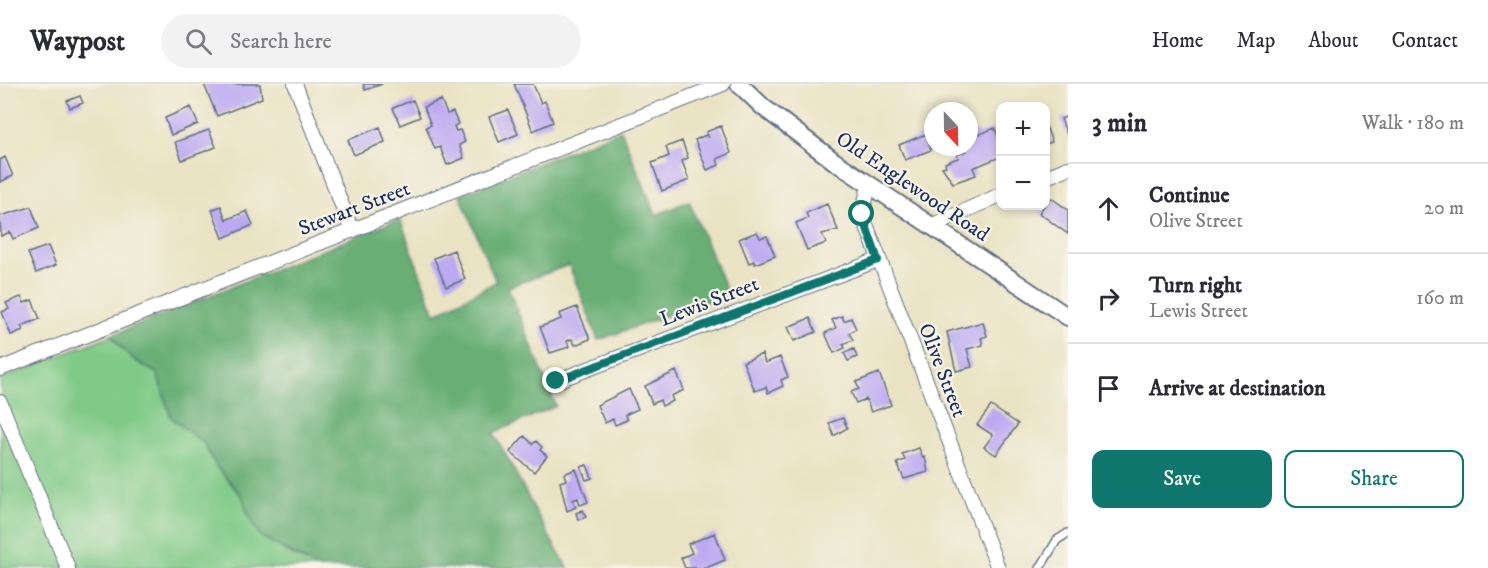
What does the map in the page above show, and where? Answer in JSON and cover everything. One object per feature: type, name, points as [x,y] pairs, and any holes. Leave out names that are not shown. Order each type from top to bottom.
[{"type":"street","points":[[295,84],[352,231]]},
{"type":"street","name":"Stewart Street","points":[[0,369],[723,84]]},
{"type":"street","name":"Old Englewood Road","points":[[739,84],[762,107],[869,186],[1068,317]]},
{"type":"street","points":[[1050,175],[1068,168]]},
{"type":"street","name":"Olive Street","points":[[869,186],[862,214],[998,568]]},
{"type":"street","points":[[931,226],[996,197]]},
{"type":"street","name":"Lewis Street","points":[[556,381],[878,260]]},
{"type":"street","points":[[0,402],[68,568]]},
{"type":"lane","points":[[1040,568],[1057,540],[1068,533]]},
{"type":"green space","points":[[621,130],[656,215],[689,201],[728,294],[598,340],[569,265],[508,287],[556,406],[493,433],[568,568],[319,568],[261,537],[250,520],[242,496],[216,466],[204,444],[171,417],[157,373],[132,357],[112,335],[400,219],[435,314],[496,282],[460,195]]},
{"type":"green space","points":[[112,335],[132,357],[157,373],[171,417],[204,444],[216,466],[242,496],[250,520],[286,552],[319,568],[0,568],[1,379]]},
{"type":"building","points":[[204,84],[260,84],[262,98],[217,116]]},
{"type":"building","points":[[363,84],[382,84],[365,90]]},
{"type":"building","points":[[514,84],[533,84],[541,103],[545,101],[553,122],[533,131]]},
{"type":"building","points":[[80,96],[83,103],[70,108],[67,101]]},
{"type":"building","points":[[413,100],[420,117],[400,125],[393,108]]},
{"type":"building","points":[[441,100],[447,114],[453,112],[458,124],[454,126],[456,131],[460,130],[465,142],[459,145],[464,158],[447,165],[440,147],[435,149],[426,127],[431,125],[424,107]]},
{"type":"building","points":[[191,107],[198,124],[171,135],[165,118]]},
{"type":"building","points":[[508,110],[518,134],[499,142],[489,117]]},
{"type":"building","points":[[1068,116],[1068,137],[1061,119]]},
{"type":"building","points":[[721,126],[731,153],[717,159],[719,165],[707,170],[695,140],[706,135],[709,138],[706,132]]},
{"type":"building","points":[[380,127],[385,142],[354,155],[348,140]]},
{"type":"building","points":[[995,128],[996,159],[973,168],[976,175],[953,183],[942,167],[946,166],[945,163],[958,158],[957,156],[978,156],[978,133]]},
{"type":"building","points":[[209,130],[216,147],[182,160],[175,142]]},
{"type":"building","points":[[924,135],[924,153],[905,160],[899,145]]},
{"type":"building","points":[[682,141],[688,158],[682,161],[689,180],[662,191],[652,163],[669,156],[666,147]]},
{"type":"building","points":[[5,157],[13,176],[0,182],[0,160]]},
{"type":"building","points":[[1050,197],[1068,210],[1068,234],[1039,213],[1041,210],[1050,210]]},
{"type":"building","points":[[827,204],[838,230],[822,234],[826,243],[807,250],[796,223],[808,218],[806,213]]},
{"type":"building","points":[[221,206],[226,220],[247,211],[253,225],[223,238],[212,210]]},
{"type":"building","points":[[31,207],[39,228],[13,239],[10,232],[1,236],[0,216]]},
{"type":"building","points":[[757,232],[760,238],[767,236],[775,256],[755,264],[754,261],[749,263],[739,239]]},
{"type":"building","points":[[48,246],[56,265],[36,273],[28,253]]},
{"type":"building","points":[[454,250],[465,279],[446,287],[434,258]]},
{"type":"building","points":[[21,297],[24,303],[32,300],[40,319],[21,326],[23,330],[11,335],[2,312],[9,309],[6,303]]},
{"type":"building","points":[[577,307],[590,339],[575,345],[572,339],[567,341],[569,347],[550,353],[540,327],[561,319],[559,314]]},
{"type":"building","points":[[842,316],[844,321],[851,318],[856,329],[849,333],[853,340],[843,344],[845,348],[834,353],[825,333],[836,328],[832,320]]},
{"type":"building","points":[[810,318],[816,332],[794,341],[788,327]]},
{"type":"building","points":[[983,322],[987,336],[981,338],[983,345],[967,349],[972,367],[956,371],[947,332]]},
{"type":"building","points":[[854,349],[857,357],[848,361],[844,353]]},
{"type":"building","points":[[762,354],[765,363],[780,357],[788,377],[781,380],[783,386],[768,393],[766,387],[755,391],[743,362]]},
{"type":"building","points":[[676,371],[684,390],[671,396],[673,401],[662,406],[660,400],[652,404],[645,386]]},
{"type":"building","points":[[879,373],[891,405],[871,412],[866,399],[856,403],[851,392],[859,389],[856,382]]},
{"type":"building","points":[[629,389],[638,409],[625,415],[627,420],[615,425],[613,419],[605,423],[597,405]]},
{"type":"building","points":[[991,406],[1018,424],[996,455],[984,447],[993,435],[977,425]]},
{"type":"building","points":[[843,418],[847,428],[834,436],[829,423]]},
{"type":"building","points":[[524,436],[533,444],[536,441],[542,447],[540,450],[547,456],[534,472],[510,452]]},
{"type":"building","points":[[919,448],[923,458],[925,457],[928,472],[904,479],[897,463],[905,460],[902,454]]},
{"type":"building","points":[[587,465],[592,478],[586,480],[581,467]]},
{"type":"building","points":[[576,469],[588,502],[580,505],[578,498],[573,500],[576,507],[567,511],[560,482],[566,480],[564,474]]},
{"type":"building","points":[[583,510],[586,517],[578,520],[576,513]]},
{"type":"building","points":[[715,533],[725,560],[706,568],[685,568],[681,558],[692,553],[688,544]]},
{"type":"route","points":[[556,381],[878,260],[862,214]]}]
